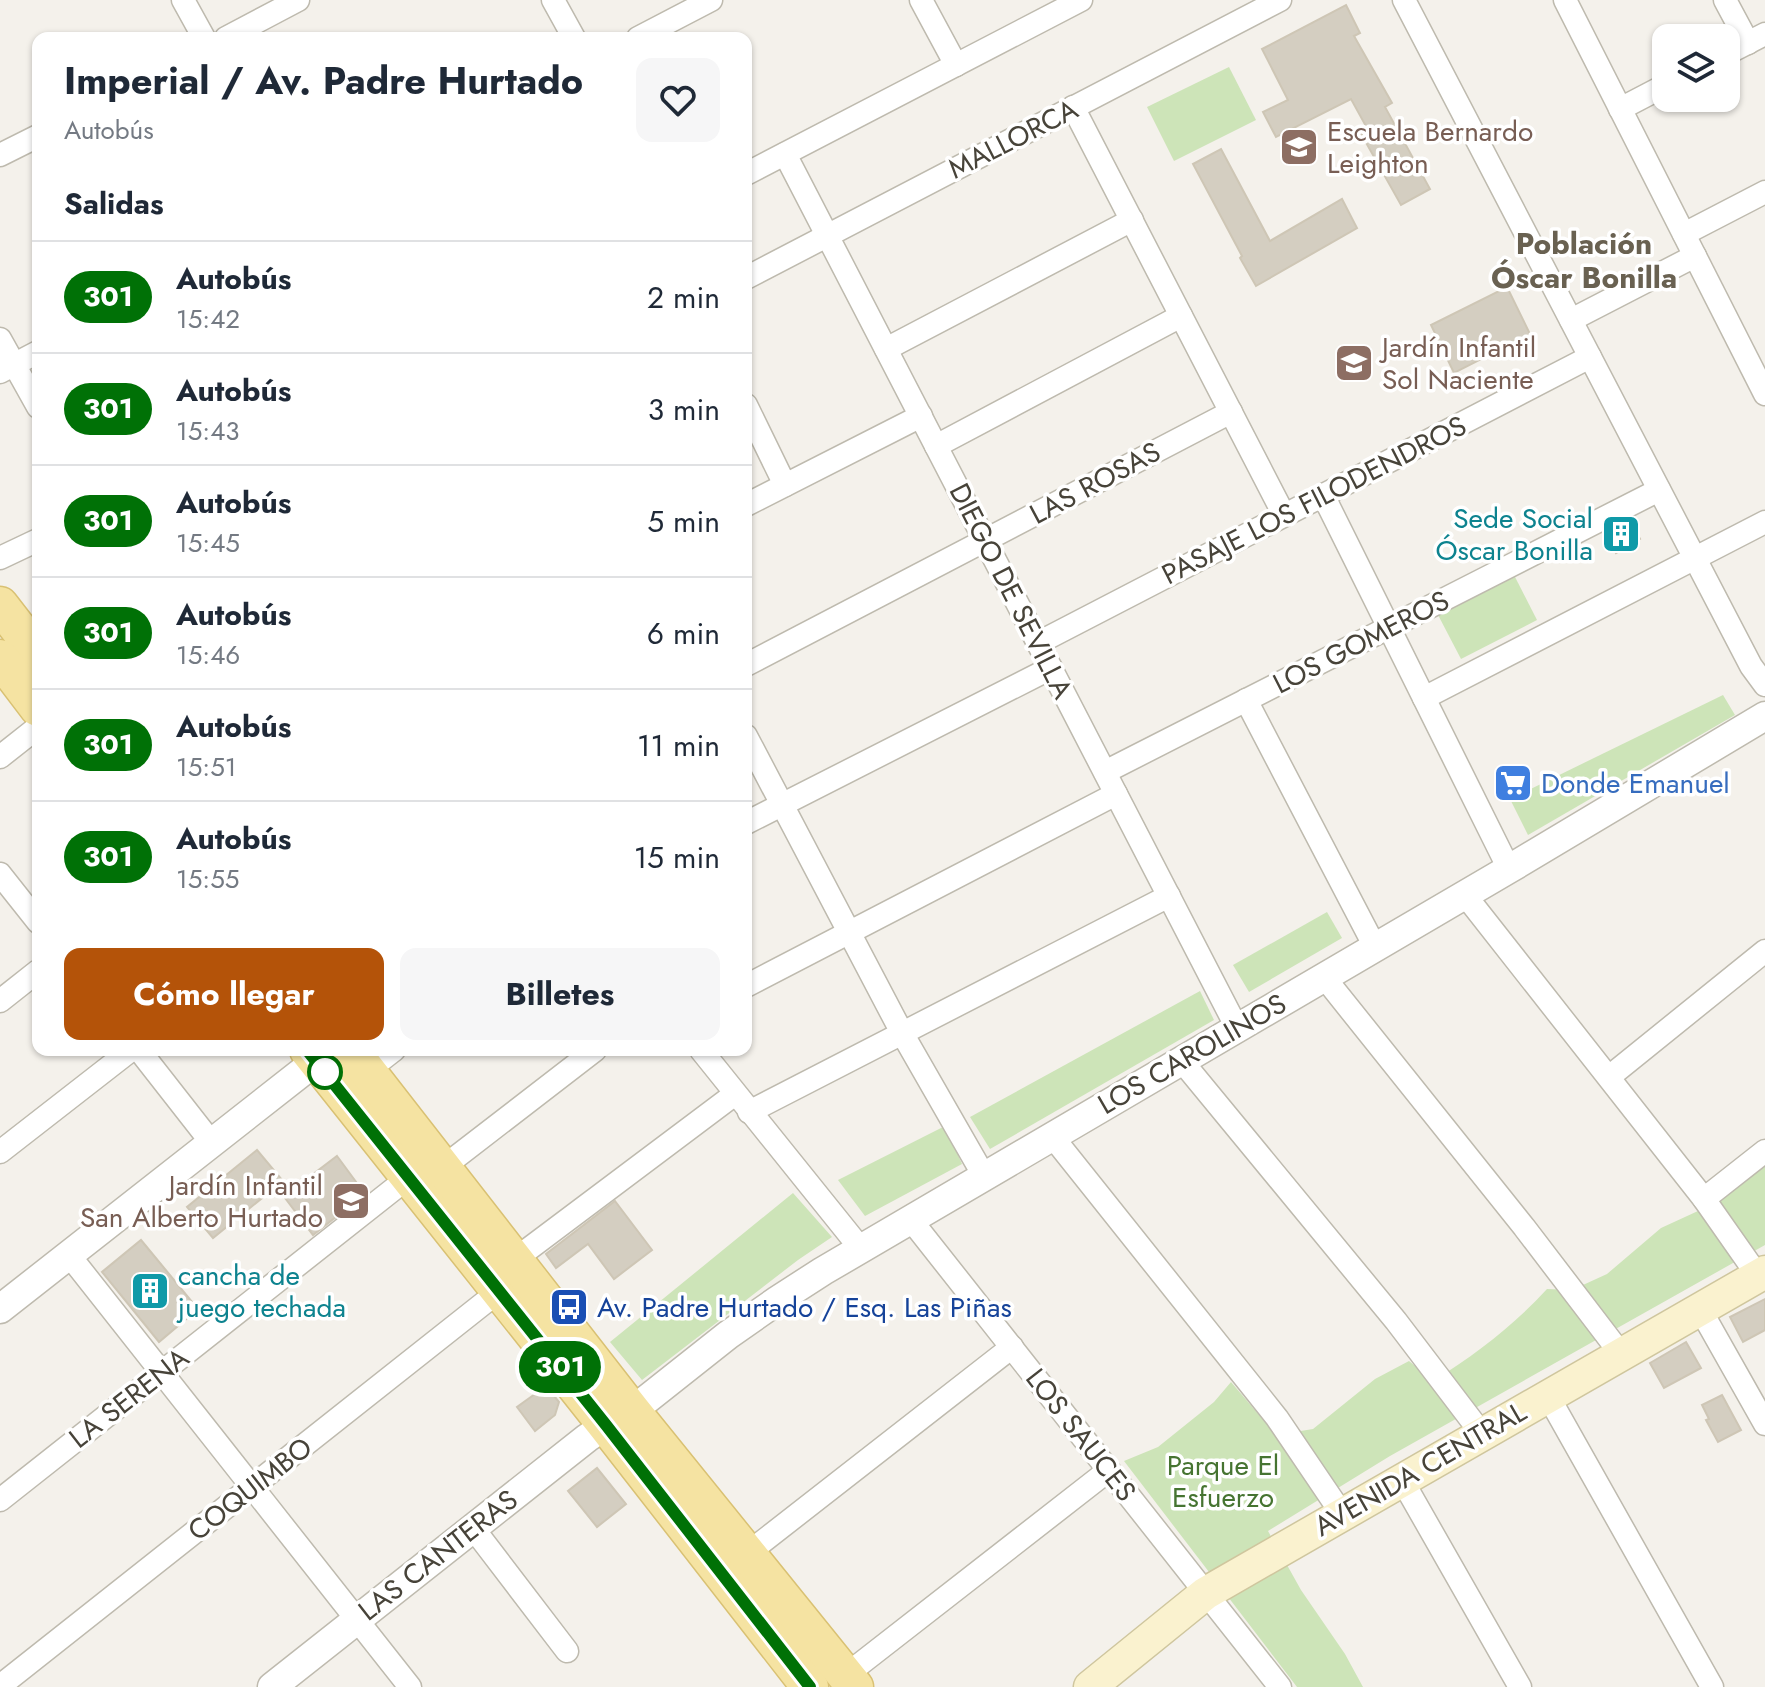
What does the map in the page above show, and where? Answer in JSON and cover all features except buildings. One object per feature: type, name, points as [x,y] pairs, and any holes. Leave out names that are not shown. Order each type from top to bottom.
[{"type":"main road","points":[[0,605],[27,652],[32,677]]},
{"type":"main road","points":[[312,1056],[426,1173],[619,1418],[810,1687]]},
{"type":"main road","points":[[371,1057],[426,1173]]},
{"type":"main road","name":"AVENIDA CENTRAL","points":[[1090,1687],[1206,1593],[1762,1274]]},
{"type":"main road","points":[[619,1418],[748,1553],[851,1681]]},
{"type":"street","points":[[183,0],[201,32]]},
{"type":"street","points":[[237,32],[298,0]]},
{"type":"street","points":[[553,0],[571,32]]},
{"type":"street","points":[[650,32],[711,0]]},
{"type":"street","points":[[921,0],[956,65]]},
{"type":"street","points":[[752,171],[1081,0]]},
{"type":"street","name":"MALLORCA","points":[[752,275],[1280,0]]},
{"type":"street","points":[[1404,0],[1751,666],[1765,685]]},
{"type":"street","points":[[1565,0],[1695,256],[1758,362],[1765,394]]},
{"type":"street","points":[[1725,0],[1756,39]]},
{"type":"street","points":[[1620,109],[1652,92]]},
{"type":"street","points":[[1073,107],[1284,515]]},
{"type":"street","points":[[0,155],[32,139]]},
{"type":"street","name":"DIEGO DE SEVILLA","points":[[785,154],[1237,1028]]},
{"type":"street","points":[[1684,234],[1765,192]]},
{"type":"street","points":[[886,349],[1132,220]]},
{"type":"street","points":[[1571,320],[1695,256]]},
{"type":"street","points":[[936,446],[1181,316]]},
{"type":"street","points":[[0,339],[7,368],[32,399]]},
{"type":"street","points":[[7,368],[32,355]]},
{"type":"street","name":"PASAJE LOS FILODENDROS","points":[[1038,643],[1590,357]]},
{"type":"street","name":"LAS ROSAS","points":[[752,662],[1231,412]]},
{"type":"street","points":[[752,502],[921,416]]},
{"type":"street","points":[[752,417],[785,485]]},
{"type":"street","name":"LOS GOMEROS","points":[[1105,772],[1659,490]]},
{"type":"street","points":[[1323,495],[1509,869]]},
{"type":"street","points":[[1424,698],[1765,522]]},
{"type":"street","points":[[0,558],[32,543]]},
{"type":"street","points":[[752,820],[1051,668]]},
{"type":"street","points":[[1246,700],[1375,947]]},
{"type":"street","name":"LOS CAROLINOS","points":[[619,1418],[778,1300],[861,1249],[1765,716]]},
{"type":"street","points":[[0,757],[32,732]]},
{"type":"street","points":[[752,748],[902,1033],[984,1176]]},
{"type":"street","points":[[752,983],[1116,794]]},
{"type":"street","points":[[0,874],[32,914]]},
{"type":"street","points":[[1465,895],[1762,1274]]},
{"type":"street","name":"COQUIMBO","points":[[8,1677],[484,1303],[507,1276],[742,1103],[902,1033],[1169,896]]},
{"type":"street","points":[[1609,1077],[1765,951]]},
{"type":"street","points":[[0,1001],[32,976]]},
{"type":"street","points":[[1324,977],[1621,1354]]},
{"type":"street","points":[[0,1152],[123,1056]]},
{"type":"street","points":[[144,1056],[211,1142]]},
{"type":"street","points":[[0,1309],[211,1142],[312,1056]]},
{"type":"street","points":[[426,1173],[587,1056]]},
{"type":"street","points":[[706,1056],[861,1249]]},
{"type":"street","points":[[1181,1060],[1396,1321],[1482,1434]]},
{"type":"street","points":[[1052,1136],[1277,1418],[1342,1514]]},
{"type":"street","points":[[1704,1199],[1765,1151]]},
{"type":"street","name":"LA SERENA","points":[[0,1500],[426,1173]]},
{"type":"street","name":"LOS SAUCES","points":[[911,1220],[1280,1687]]},
{"type":"street","points":[[69,1255],[410,1687]]},
{"type":"street","points":[[1700,1309],[1765,1424]]},
{"type":"street","points":[[748,1553],[1012,1347]]},
{"type":"street","points":[[1548,1396],[1712,1687]]},
{"type":"street","name":"LAS CANTERAS","points":[[272,1687],[473,1528],[619,1418]]},
{"type":"street","points":[[851,1681],[1109,1470]]},
{"type":"street","points":[[1402,1480],[1520,1687]]},
{"type":"street","points":[[473,1528],[567,1651]]},
{"type":"green space","points":[[1229,67],[1256,120],[1174,161],[1147,107]]},
{"type":"green space","points":[[1513,573],[1537,620],[1461,659],[1437,613]]},
{"type":"green space","points":[[1723,695],[1735,715],[1528,835],[1510,799]]},
{"type":"green space","points":[[1327,912],[1342,938],[1249,992],[1233,965]]},
{"type":"green space","points":[[1200,991],[1214,1020],[990,1149],[970,1117]]},
{"type":"green space","points":[[945,1126],[962,1164],[865,1216],[838,1180]]},
{"type":"green space","name":"Parque El Esfuerzo","points":[[1765,1157],[1765,1245],[1390,1456],[1268,1531],[1301,1590],[1345,1654],[1363,1687],[1297,1687],[1124,1461],[1158,1447],[1214,1402],[1231,1382],[1276,1435],[1313,1429],[1375,1379],[1409,1361],[1433,1381],[1493,1339],[1547,1289],[1572,1290],[1607,1274],[1661,1228],[1698,1211]]},
{"type":"green space","points":[[793,1193],[832,1237],[642,1380],[610,1342]]},
{"type":"bus line","name":"301","points":[[312,1056],[810,1687]]},
{"type":"place","name":"Escuela Bernardo Leighton","points":[[1299,147]]},
{"type":"place","name":"Jardín Infantil Sol Naciente","points":[[1354,363]]},
{"type":"place","name":"Sede Social Óscar Bonilla","points":[[1621,534]]},
{"type":"place","name":"Donde Emanuel","points":[[1513,783]]},
{"type":"place","name":"Jardín Infantil San Alberto Hurtado","points":[[351,1201]]},
{"type":"place","name":"cancha de juego techada","points":[[150,1291]]},
{"type":"place","name":"Av. Padre Hurtado / Esq. Las Piñas","points":[[569,1307]]},
{"type":"district","name":"Población Óscar Bonilla","points":[[1584,260]]}]
